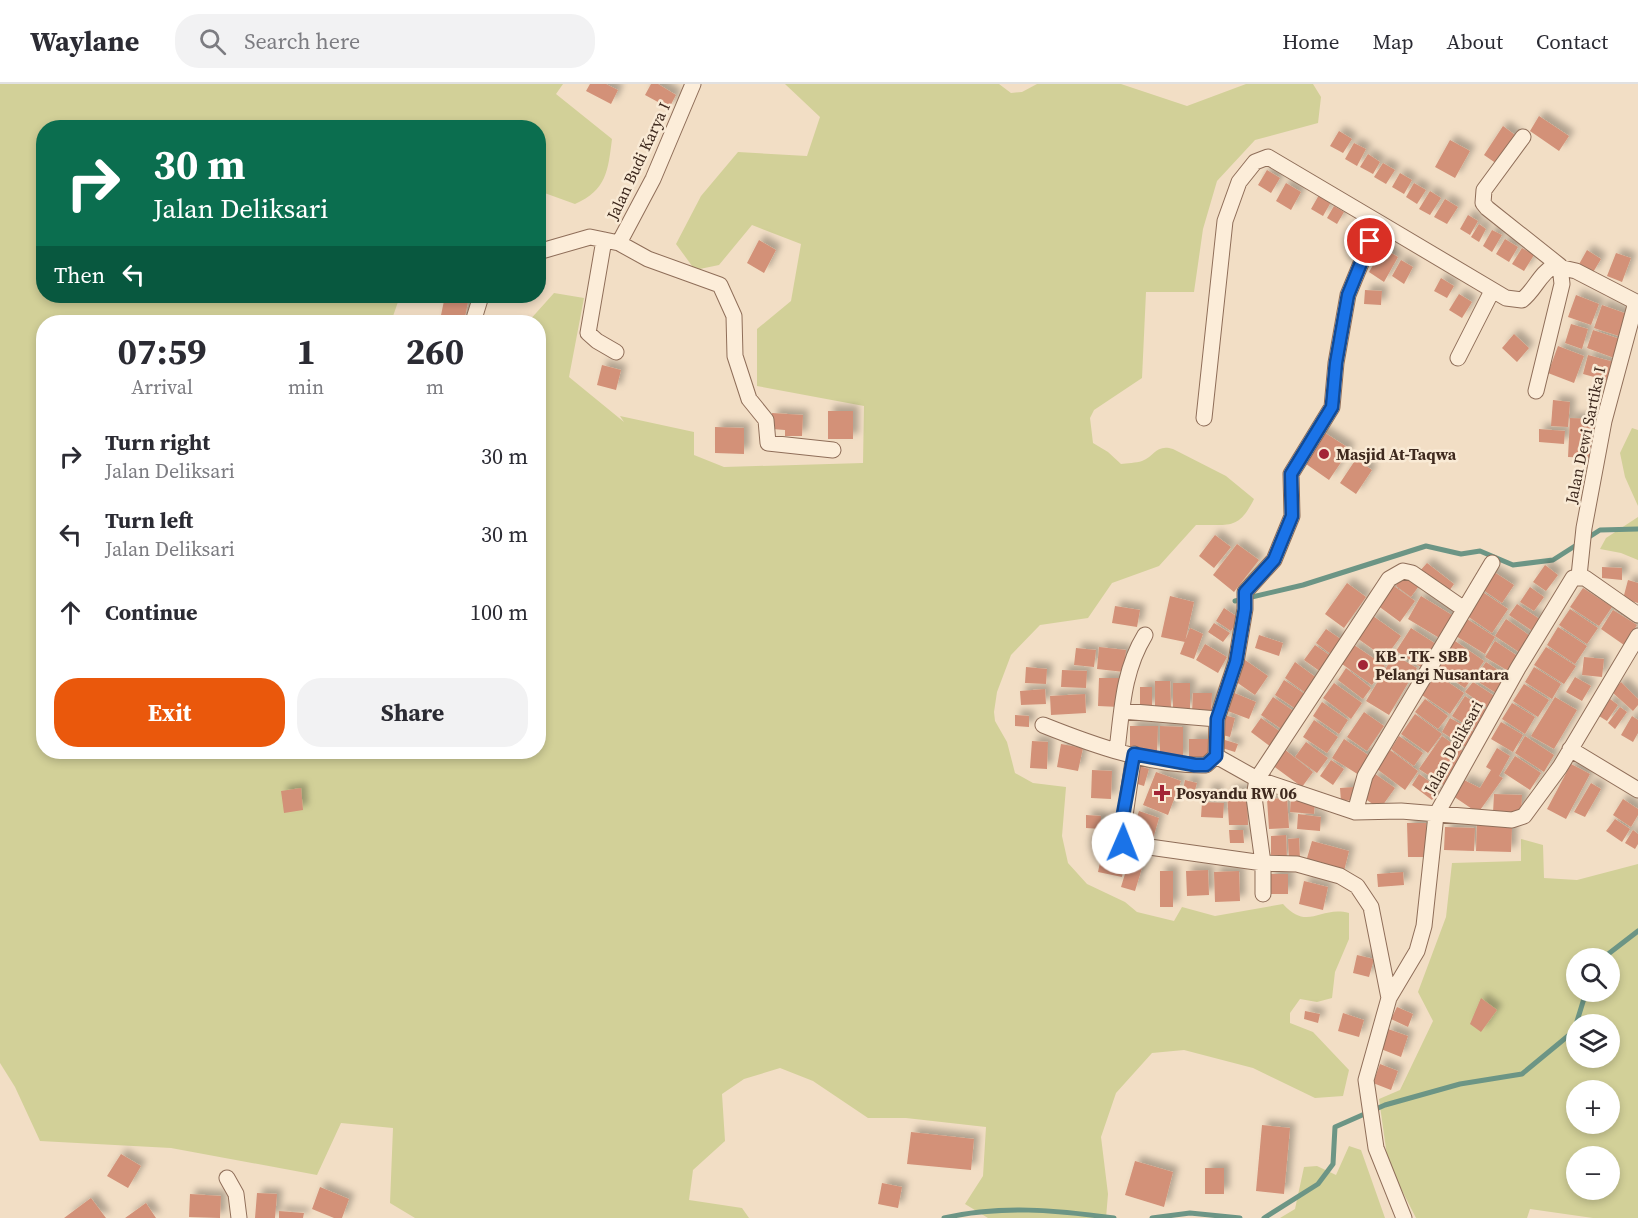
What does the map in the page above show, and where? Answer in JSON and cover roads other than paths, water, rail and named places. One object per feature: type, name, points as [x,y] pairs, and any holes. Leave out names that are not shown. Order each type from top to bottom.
[{"type":"street","name":"Jalan Budi Karya I","points":[[546,250],[590,237],[611,242],[653,179],[693,84]]},
{"type":"street","name":"Jalan Dewi Sartika I","points":[[1523,137],[1484,190],[1483,203],[1560,266],[1576,271],[1637,303],[1604,421],[1584,528],[1584,548],[1579,576]]},
{"type":"street","points":[[1204,418],[1225,221],[1239,182],[1255,162],[1268,157],[1492,291],[1514,300],[1522,300],[1529,295],[1546,271],[1554,266],[1560,266],[1562,284],[1536,391]]},
{"type":"street","points":[[1043,725],[1080,740],[1117,750],[1195,765],[1206,765],[1216,756],[1217,719],[1236,662],[1245,609],[1245,592],[1274,560],[1292,516],[1290,489],[1294,467],[1332,407],[1337,354],[1348,295],[1378,222]]},
{"type":"street","points":[[616,352],[597,342],[588,333],[611,242],[648,259],[720,285],[734,316],[735,356],[749,399],[766,420],[768,443],[833,450]]},
{"type":"street","points":[[1458,358],[1492,291]]},
{"type":"street","points":[[1355,812],[1365,776],[1492,563]]},
{"type":"street","points":[[1263,894],[1263,863],[1254,797],[1257,779],[1389,579],[1403,571],[1412,573],[1464,609]]},
{"type":"street","points":[[1579,576],[1638,615]]},
{"type":"street","name":"Jalan Deliksari","points":[[1404,1218],[1376,1148],[1366,1080],[1389,998],[1417,951],[1424,926],[1436,815],[1518,669],[1573,578],[1579,576]]},
{"type":"street","points":[[1117,750],[1131,663],[1145,635]]},
{"type":"street","name":"Jalan Deliksari","points":[[1216,756],[1257,779],[1355,812],[1401,811],[1508,820],[1524,816],[1570,749],[1638,636]]},
{"type":"street","points":[[1122,711],[1217,719]]},
{"type":"street","points":[[1570,749],[1638,790]]},
{"type":"street","points":[[1134,754],[1121,843],[1263,863]]},
{"type":"street","name":"Jalan Deliksari","points":[[1263,863],[1297,864],[1340,876],[1357,886],[1371,908],[1389,998]]},
{"type":"street","points":[[227,1178],[236,1194],[239,1218]]},
{"type":"waterway","points":[[1235,601],[1303,585],[1426,546],[1461,554],[1480,551],[1513,565],[1553,560],[1600,530],[1638,529]]},
{"type":"waterway","points":[[1616,948],[1638,931]]},
{"type":"waterway","points":[[1264,1218],[1318,1184],[1333,1164],[1335,1127],[1385,1105],[1460,1084],[1522,1074],[1574,1031],[1583,1002]]},
{"type":"waterway","points":[[944,1218],[1008,1210],[1114,1218]]},
{"type":"waterway","points":[[1152,1218],[1190,1213],[1240,1218]]},
{"type":"place","name":"Masjid At-Taqwa","points":[[1324,454]]},
{"type":"place","name":"KB - TK- SBB Pelangi Nusantara","points":[[1363,665]]},
{"type":"place","name":"Posyandu RW 06","points":[[1162,793]]}]
